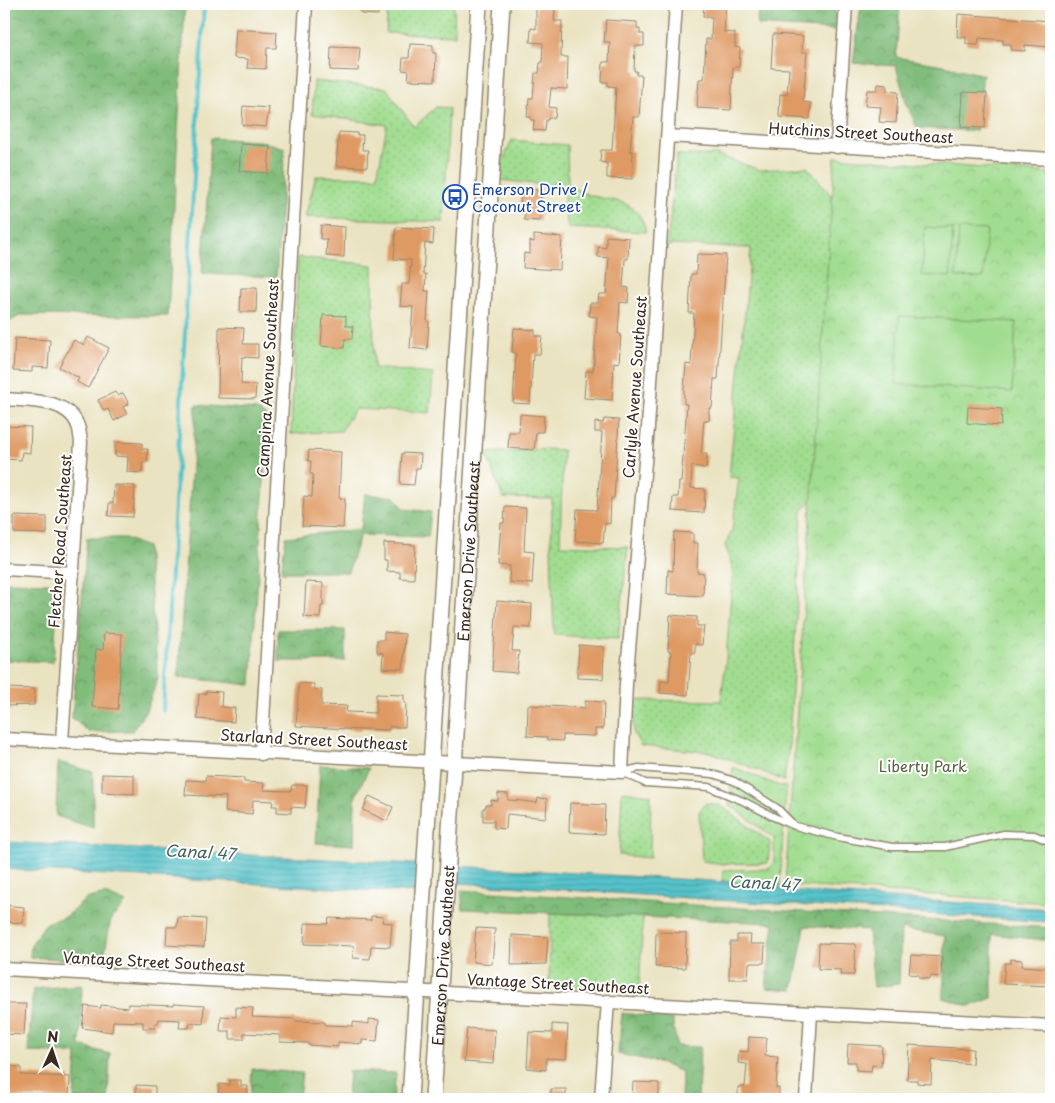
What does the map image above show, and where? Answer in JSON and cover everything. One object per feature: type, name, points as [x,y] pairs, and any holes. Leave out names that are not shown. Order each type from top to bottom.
[{"type":"street","name":"Campina Avenue Southeast","points":[[260,754],[306,4]]},
{"type":"street","name":"Emerson Drive Southeast","points":[[410,1099],[478,4]]},
{"type":"street","name":"Emerson Drive Southeast","points":[[434,1099],[502,4]]},
{"type":"street","name":"Carlyle Avenue Southeast","points":[[622,772],[626,684],[648,427],[676,4]]},
{"type":"street","points":[[837,147],[846,4]]},
{"type":"street","name":"Hutchins Street Southeast","points":[[668,136],[1051,159]]},
{"type":"street","name":"Fletcher Road Southeast","points":[[4,399],[41,402],[58,406],[71,415],[78,425],[81,442],[62,742]]},
{"type":"street","points":[[4,569],[73,573]]},
{"type":"street","name":"Starland Street Southeast","points":[[4,739],[622,772]]},
{"type":"street","name":"Vantage Street Southeast","points":[[4,969],[1051,1026]]},
{"type":"street","points":[[601,1099],[608,1002]]},
{"type":"street","points":[[806,1099],[811,1013]]},
{"type":"lane","name":"Starland Street Southeast","points":[[622,772],[639,768],[713,774],[734,781],[777,808],[795,826]]},
{"type":"lane","name":"Starland Street Southeast","points":[[622,772],[645,783],[709,787],[795,826],[838,837],[892,847],[945,847],[1004,834],[1034,835],[1051,842]]},
{"type":"green space","points":[[4,4],[185,4],[168,316],[21,315],[4,325]]},
{"type":"green space","points":[[388,4],[454,4],[455,35],[386,33]]},
{"type":"green space","points":[[758,4],[836,4],[835,30],[757,25]]},
{"type":"green space","points":[[863,4],[900,4],[896,57],[948,66],[983,75],[976,131],[917,128],[906,102],[896,66],[853,63],[861,6]]},
{"type":"green space","points":[[314,81],[386,88],[414,127],[436,107],[449,108],[444,222],[305,217],[316,176],[377,177],[387,125],[312,114]]},
{"type":"green space","points":[[211,138],[260,141],[285,148],[276,277],[202,274]]},
{"type":"green space","points":[[512,140],[567,145],[568,183],[581,192],[621,202],[629,206],[636,211],[642,220],[646,232],[568,228],[562,187],[499,180],[501,164]]},
{"type":"green space","points":[[677,155],[717,155],[760,170],[807,167],[832,196],[835,473],[802,511],[789,744],[784,781],[710,752],[641,746],[634,734],[633,700],[721,701],[733,569],[725,545],[732,531],[739,478],[729,477],[751,248],[667,245]]},
{"type":"green space","name":"Liberty Park","points":[[835,157],[1051,173],[1051,903],[785,885]]},
{"type":"green space","points":[[925,227],[953,229],[950,277],[922,275]]},
{"type":"green space","points":[[959,229],[987,230],[983,278],[956,277]]},
{"type":"green space","points":[[298,257],[373,265],[374,368],[433,374],[430,413],[355,409],[341,431],[291,434]]},
{"type":"green space","points":[[899,316],[1016,322],[1012,392],[896,384]]},
{"type":"green space","points":[[196,405],[257,410],[268,418],[251,685],[178,677]]},
{"type":"green space","points":[[548,449],[563,450],[560,545],[628,547],[618,639],[554,635],[551,549],[552,499],[503,498],[486,453]]},
{"type":"green space","points":[[365,494],[395,497],[404,509],[431,512],[428,537],[360,535],[348,572],[281,572],[286,537],[361,529]]},
{"type":"green space","points":[[87,538],[125,538],[147,547],[158,678],[146,711],[132,731],[89,732],[72,718]]},
{"type":"green space","points":[[4,582],[49,583],[58,598],[53,662],[4,660]]},
{"type":"green space","points":[[278,630],[345,630],[345,661],[278,661]]},
{"type":"green space","points":[[58,762],[93,772],[93,828],[56,816]]},
{"type":"green space","points":[[320,765],[369,768],[355,798],[354,845],[316,843]]},
{"type":"green space","points":[[733,767],[786,787],[780,885],[722,881],[723,870],[768,869],[774,863],[774,838],[729,804]]},
{"type":"green space","points":[[622,791],[651,795],[650,858],[619,855]]},
{"type":"green space","points":[[706,803],[720,805],[770,842],[768,863],[723,864],[702,861],[699,812]]},
{"type":"green space","points":[[461,890],[1051,928],[1051,941],[992,934],[992,998],[970,1006],[943,998],[945,936],[901,929],[899,984],[874,987],[868,930],[805,926],[793,990],[766,988],[774,923],[463,909]]},
{"type":"green space","points":[[105,894],[126,903],[111,919],[103,962],[30,957],[31,945],[46,923],[67,916],[86,899]]},
{"type":"green space","points":[[550,913],[643,917],[639,991],[549,986]]},
{"type":"green space","points":[[82,985],[80,1046],[110,1054],[108,1099],[74,1099],[77,1054],[28,1052],[33,989]]},
{"type":"green space","points":[[622,1013],[672,1019],[677,1046],[700,1047],[698,1099],[681,1099],[682,1072],[658,1062],[618,1054]]},
{"type":"green space","points":[[252,1069],[302,1073],[299,1099],[250,1099]]},
{"type":"green space","points":[[349,1071],[396,1073],[393,1099],[347,1099]]},
{"type":"water","points":[[4,842],[419,864],[417,893],[4,869]]},
{"type":"water","points":[[455,866],[780,885],[781,890],[785,891],[1051,909],[1051,922],[461,883],[456,887],[456,895],[454,895]]},
{"type":"building","points":[[362,4],[379,4],[378,15],[361,14]]},
{"type":"building","points":[[704,4],[726,4],[724,32],[735,33],[735,47],[740,48],[739,67],[733,67],[731,110],[697,108],[699,79],[704,79],[706,39],[711,39],[712,17],[703,17]]},
{"type":"building","points":[[536,7],[555,8],[554,21],[562,21],[561,57],[568,57],[567,89],[551,88],[549,107],[556,108],[555,118],[546,120],[545,131],[533,130],[534,120],[531,120],[531,117],[527,117],[529,98],[533,98],[535,73],[539,73],[540,63],[542,63],[543,43],[530,42],[531,28],[536,29]]},
{"type":"building","points":[[958,14],[1051,21],[1051,47],[1025,45],[1025,51],[1011,50],[1011,44],[1003,44],[1003,40],[979,38],[978,45],[966,44],[966,37],[957,37]]},
{"type":"building","points":[[606,20],[637,22],[637,29],[640,29],[640,34],[644,34],[644,46],[635,46],[634,71],[637,71],[636,75],[642,75],[639,117],[633,117],[630,151],[633,151],[632,179],[607,178],[607,163],[600,162],[601,150],[612,150],[616,87],[608,86],[608,82],[602,82],[603,62],[609,62],[610,42],[604,42]]},
{"type":"building","points":[[236,29],[277,32],[276,48],[267,48],[266,69],[247,68],[248,59],[234,58]]},
{"type":"building","points":[[773,34],[803,36],[802,52],[807,52],[803,102],[811,103],[810,119],[779,117],[780,94],[787,95],[789,69],[771,68]]},
{"type":"building","points":[[410,44],[433,45],[433,53],[436,53],[435,81],[408,80],[409,71],[402,70],[403,58],[409,58]]},
{"type":"building","points":[[331,47],[360,48],[358,71],[330,70]]},
{"type":"building","points":[[878,84],[887,85],[887,91],[898,92],[896,123],[879,122],[881,107],[865,106],[867,90],[877,90]]},
{"type":"building","points":[[963,92],[987,93],[985,128],[961,127]]},
{"type":"building","points":[[243,106],[269,108],[266,127],[242,125]]},
{"type":"building","points":[[339,132],[363,135],[362,150],[368,150],[367,167],[336,166]]},
{"type":"building","points":[[241,144],[270,146],[268,173],[239,171]]},
{"type":"building","points":[[525,189],[541,190],[540,221],[524,220],[525,205],[520,205],[521,194],[525,194]]},
{"type":"building","points":[[321,225],[345,227],[344,257],[326,256],[327,239],[320,239]]},
{"type":"building","points":[[396,227],[434,229],[433,244],[425,243],[423,274],[426,274],[425,291],[429,291],[427,350],[410,348],[413,307],[400,306],[402,284],[409,284],[411,260],[394,259]]},
{"type":"building","points":[[534,235],[562,237],[560,270],[523,268],[524,253],[530,254],[530,241],[534,242]]},
{"type":"building","points":[[606,236],[629,238],[628,259],[625,259],[623,287],[629,288],[628,303],[620,302],[618,334],[621,334],[619,363],[614,362],[612,400],[584,398],[586,371],[593,371],[597,317],[589,316],[590,303],[598,303],[599,294],[606,294],[609,258],[598,257],[598,247],[606,248]]},
{"type":"building","points":[[697,254],[726,255],[718,379],[714,379],[712,408],[709,408],[709,421],[704,420],[701,454],[707,454],[706,468],[692,466],[691,488],[705,489],[704,513],[672,511],[673,497],[678,497],[679,482],[681,482],[687,404],[684,404],[684,389],[686,364],[691,365],[694,313],[689,313],[691,274],[696,274]]},
{"type":"building","points":[[241,288],[257,288],[256,312],[240,312]]},
{"type":"building","points":[[323,315],[346,316],[346,326],[353,326],[352,339],[345,339],[344,348],[321,346]]},
{"type":"building","points":[[219,327],[244,328],[243,344],[258,344],[258,358],[242,357],[241,384],[256,385],[255,399],[218,398]]},
{"type":"building","points":[[514,328],[535,330],[535,336],[542,336],[540,354],[533,354],[530,404],[513,403],[516,353],[512,352]]},
{"type":"building","points":[[88,337],[109,348],[88,388],[77,382],[79,378],[59,367],[74,340],[84,345]]},
{"type":"building","points":[[15,338],[50,340],[48,368],[32,367],[32,372],[13,371]]},
{"type":"building","points":[[115,392],[118,396],[123,393],[129,404],[123,407],[127,414],[114,421],[108,409],[104,411],[98,400]]},
{"type":"building","points":[[968,407],[1002,409],[1001,426],[967,423]]},
{"type":"building","points":[[520,414],[544,416],[543,432],[536,432],[534,450],[508,448],[509,432],[519,432]]},
{"type":"building","points":[[604,419],[619,420],[614,498],[611,498],[610,524],[605,523],[603,543],[575,541],[577,509],[597,510],[602,432],[595,432],[595,422],[603,423]]},
{"type":"building","points":[[4,426],[31,427],[30,453],[22,452],[21,460],[4,459]]},
{"type":"building","points":[[115,442],[142,443],[142,449],[148,449],[147,462],[142,462],[142,473],[127,472],[128,457],[115,456]]},
{"type":"building","points":[[309,450],[341,452],[339,498],[345,499],[343,528],[302,526],[304,496],[312,497],[313,474],[310,474],[311,461],[308,461]]},
{"type":"building","points":[[402,453],[421,454],[420,468],[416,468],[414,485],[400,484]]},
{"type":"building","points":[[114,485],[135,486],[133,517],[108,516],[109,503],[113,503]]},
{"type":"building","points":[[505,507],[526,508],[524,551],[534,552],[532,584],[509,582],[510,566],[498,565],[501,523],[504,523]]},
{"type":"building","points":[[14,516],[47,517],[47,534],[14,533]]},
{"type":"building","points":[[674,532],[693,533],[693,543],[698,543],[697,572],[704,573],[703,596],[667,594],[668,570],[673,571]]},
{"type":"building","points":[[384,543],[415,545],[414,579],[400,578],[400,572],[387,571],[387,560],[384,560]]},
{"type":"building","points":[[306,582],[323,583],[323,606],[321,606],[320,618],[304,617]]},
{"type":"building","points":[[497,601],[532,604],[531,628],[514,627],[512,651],[519,651],[517,673],[492,671]]},
{"type":"building","points":[[670,615],[697,617],[697,626],[704,626],[702,645],[695,644],[695,653],[691,653],[688,695],[660,693],[661,681],[669,682],[671,652],[668,651]]},
{"type":"building","points":[[384,632],[405,634],[403,669],[382,668],[383,653],[377,652],[377,640],[384,640]]},
{"type":"building","points":[[104,633],[122,634],[118,709],[92,707],[96,649],[103,650]]},
{"type":"building","points":[[579,645],[604,647],[603,679],[577,678]]},
{"type":"building","points":[[299,683],[314,684],[314,689],[322,690],[321,705],[347,706],[346,712],[376,713],[376,694],[404,695],[404,703],[406,703],[405,727],[389,727],[389,730],[361,730],[296,726]]},
{"type":"building","points":[[5,688],[35,689],[34,705],[4,706]]},
{"type":"building","points":[[206,691],[222,692],[221,707],[235,708],[234,722],[197,719],[199,694],[206,694]]},
{"type":"building","points":[[585,701],[604,702],[603,729],[595,729],[595,736],[563,735],[563,741],[547,740],[547,737],[527,736],[528,705],[585,708]]},
{"type":"building","points":[[102,774],[134,775],[134,794],[102,792]]},
{"type":"building","points":[[206,776],[244,778],[244,782],[264,783],[263,790],[291,791],[292,785],[307,785],[305,808],[291,807],[291,813],[277,812],[277,806],[272,806],[273,801],[253,800],[252,814],[225,812],[226,797],[185,795],[186,780],[205,781]]},
{"type":"building","points":[[498,793],[508,794],[508,800],[537,803],[538,798],[547,799],[546,818],[507,814],[506,829],[494,828],[494,821],[483,821],[483,808],[486,805],[491,805],[491,800],[498,801]]},
{"type":"building","points":[[369,796],[393,807],[387,821],[363,810]]},
{"type":"building","points":[[570,803],[605,805],[604,834],[569,832]]},
{"type":"building","points":[[4,905],[24,907],[23,923],[4,922]]},
{"type":"building","points":[[371,916],[383,917],[382,922],[392,923],[390,947],[371,946],[370,959],[353,958],[354,946],[304,944],[305,923],[328,924],[329,918],[371,920]]},
{"type":"building","points":[[178,917],[206,919],[204,947],[166,945],[167,927],[177,927]]},
{"type":"building","points":[[476,928],[495,929],[492,964],[473,962]]},
{"type":"building","points":[[656,932],[686,933],[685,968],[655,967]]},
{"type":"building","points":[[512,935],[548,937],[546,964],[511,965]]},
{"type":"building","points":[[737,935],[751,935],[750,944],[765,944],[764,963],[749,963],[748,979],[729,979],[730,942],[737,942]]},
{"type":"building","points":[[819,943],[856,944],[854,975],[840,975],[841,970],[818,969]]},
{"type":"building","points":[[911,955],[942,957],[941,977],[919,978],[919,975],[909,974]]},
{"type":"building","points":[[1011,959],[1022,960],[1022,966],[1051,968],[1051,986],[1003,984],[1005,963],[1011,963]]},
{"type":"building","points":[[4,1004],[26,1004],[24,1035],[4,1034]]},
{"type":"building","points":[[128,1004],[204,1006],[203,1024],[190,1023],[189,1028],[179,1028],[180,1020],[159,1019],[158,1023],[155,1023],[155,1028],[143,1028],[143,1022],[113,1021],[112,1032],[82,1028],[85,1006],[101,1008],[101,1005],[128,1008]]},
{"type":"building","points":[[236,1007],[253,1008],[252,1017],[325,1022],[325,1025],[353,1026],[353,1022],[369,1024],[369,1019],[379,1020],[377,1041],[362,1040],[362,1044],[338,1042],[338,1047],[280,1042],[280,1035],[244,1033],[244,1039],[230,1039],[230,1031],[220,1031],[221,1016],[236,1017]]},
{"type":"building","points":[[552,1024],[568,1025],[566,1059],[546,1058],[546,1070],[527,1068],[529,1032],[552,1033]]},
{"type":"building","points":[[467,1028],[495,1030],[493,1064],[464,1062]]},
{"type":"building","points":[[749,1037],[767,1038],[765,1056],[778,1057],[776,1088],[779,1088],[779,1099],[738,1099],[738,1087],[745,1087],[747,1064],[738,1063],[739,1051],[748,1052]]},
{"type":"building","points":[[848,1044],[882,1046],[881,1066],[872,1065],[871,1071],[856,1070],[856,1062],[847,1062]]},
{"type":"building","points":[[909,1045],[973,1049],[972,1064],[932,1060],[931,1084],[917,1083],[917,1080],[907,1080]]},
{"type":"building","points":[[4,1066],[21,1067],[21,1075],[70,1077],[69,1099],[4,1097]]},
{"type":"building","points":[[230,1080],[241,1080],[241,1086],[248,1086],[247,1099],[218,1099],[219,1084],[230,1085]]},
{"type":"building","points":[[633,1082],[659,1083],[659,1099],[632,1099]]},
{"type":"building","points":[[136,1085],[155,1086],[155,1099],[136,1099]]},
{"type":"building","points":[[551,1089],[566,1089],[566,1099],[551,1099]]},
{"type":"waterway","points":[[163,711],[204,4]]},
{"type":"place","name":"Emerson Drive / Coconut Street","points":[[455,197]]},
{"type":"water label","name":"Canal 47","points":[[200,851]]},
{"type":"water label","name":"Canal 47","points":[[764,882]]}]
